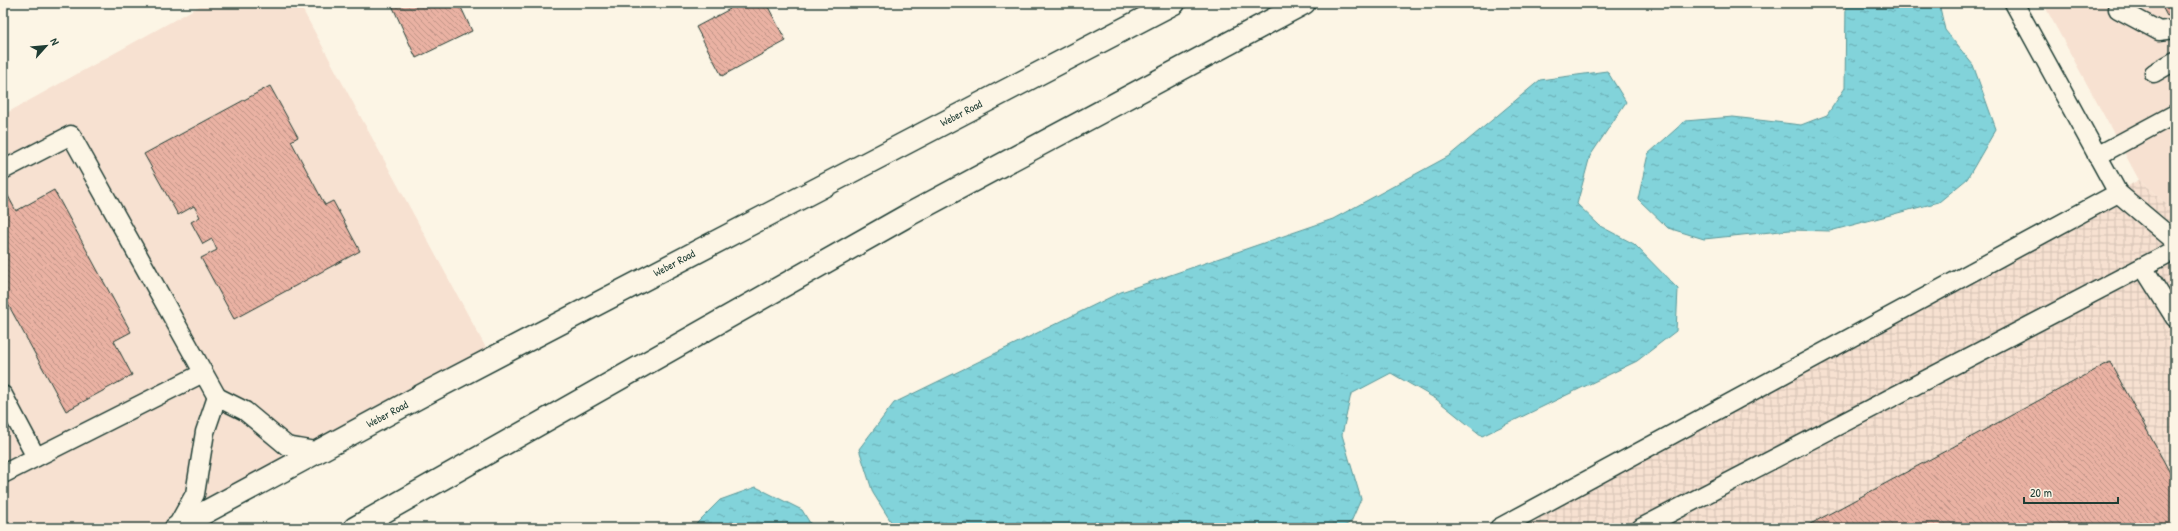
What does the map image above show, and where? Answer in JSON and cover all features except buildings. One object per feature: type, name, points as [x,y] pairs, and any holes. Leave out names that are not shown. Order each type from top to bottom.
[{"type":"main road","name":"Weber Road","points":[[176,528],[316,451],[824,184],[1174,3]]},
{"type":"main road","points":[[355,528],[910,214],[1304,3]]},
{"type":"lane","points":[[2014,3],[2118,193],[2175,241]]},
{"type":"lane","points":[[2118,9],[2158,31],[2175,29]]},
{"type":"lane","points":[[2154,73],[2175,61]]},
{"type":"lane","points":[[2097,156],[2175,114]]},
{"type":"lane","points":[[3,170],[71,135],[216,397],[246,411],[287,446],[316,451]]},
{"type":"lane","points":[[1499,528],[2118,193]]},
{"type":"lane","points":[[1641,528],[2175,250]]},
{"type":"lane","points":[[2143,266],[2175,318]]},
{"type":"lane","points":[[3,474],[203,372]]},
{"type":"lane","points":[[3,395],[36,457]]},
{"type":"lane","points":[[176,528],[195,494],[205,432],[216,397]]},
{"type":"shaded area","points":[[205,3],[299,3],[486,348],[157,528],[3,528],[3,115]]},
{"type":"shaded area","points":[[2043,3],[2175,3],[2175,212],[2139,180]]},
{"type":"shaded area","points":[[2139,180],[2175,212],[2175,528],[1489,528]]},
{"type":"water","points":[[1846,3],[1939,3],[1945,30],[1973,65],[1996,129],[1967,179],[1939,202],[1830,231],[1790,230],[1704,239],[1668,228],[1638,199],[1648,154],[1685,121],[1733,117],[1801,125],[1827,115],[1845,88]]},
{"type":"water","points":[[1607,71],[1626,102],[1590,156],[1577,204],[1600,226],[1634,244],[1678,289],[1676,331],[1637,361],[1482,436],[1436,399],[1391,373],[1351,394],[1342,435],[1361,499],[1351,522],[1341,528],[895,528],[873,493],[859,449],[894,403],[1121,292],[1333,219],[1449,156],[1540,80]]},
{"type":"water","points":[[756,487],[802,510],[813,528],[692,528],[720,500]]}]
